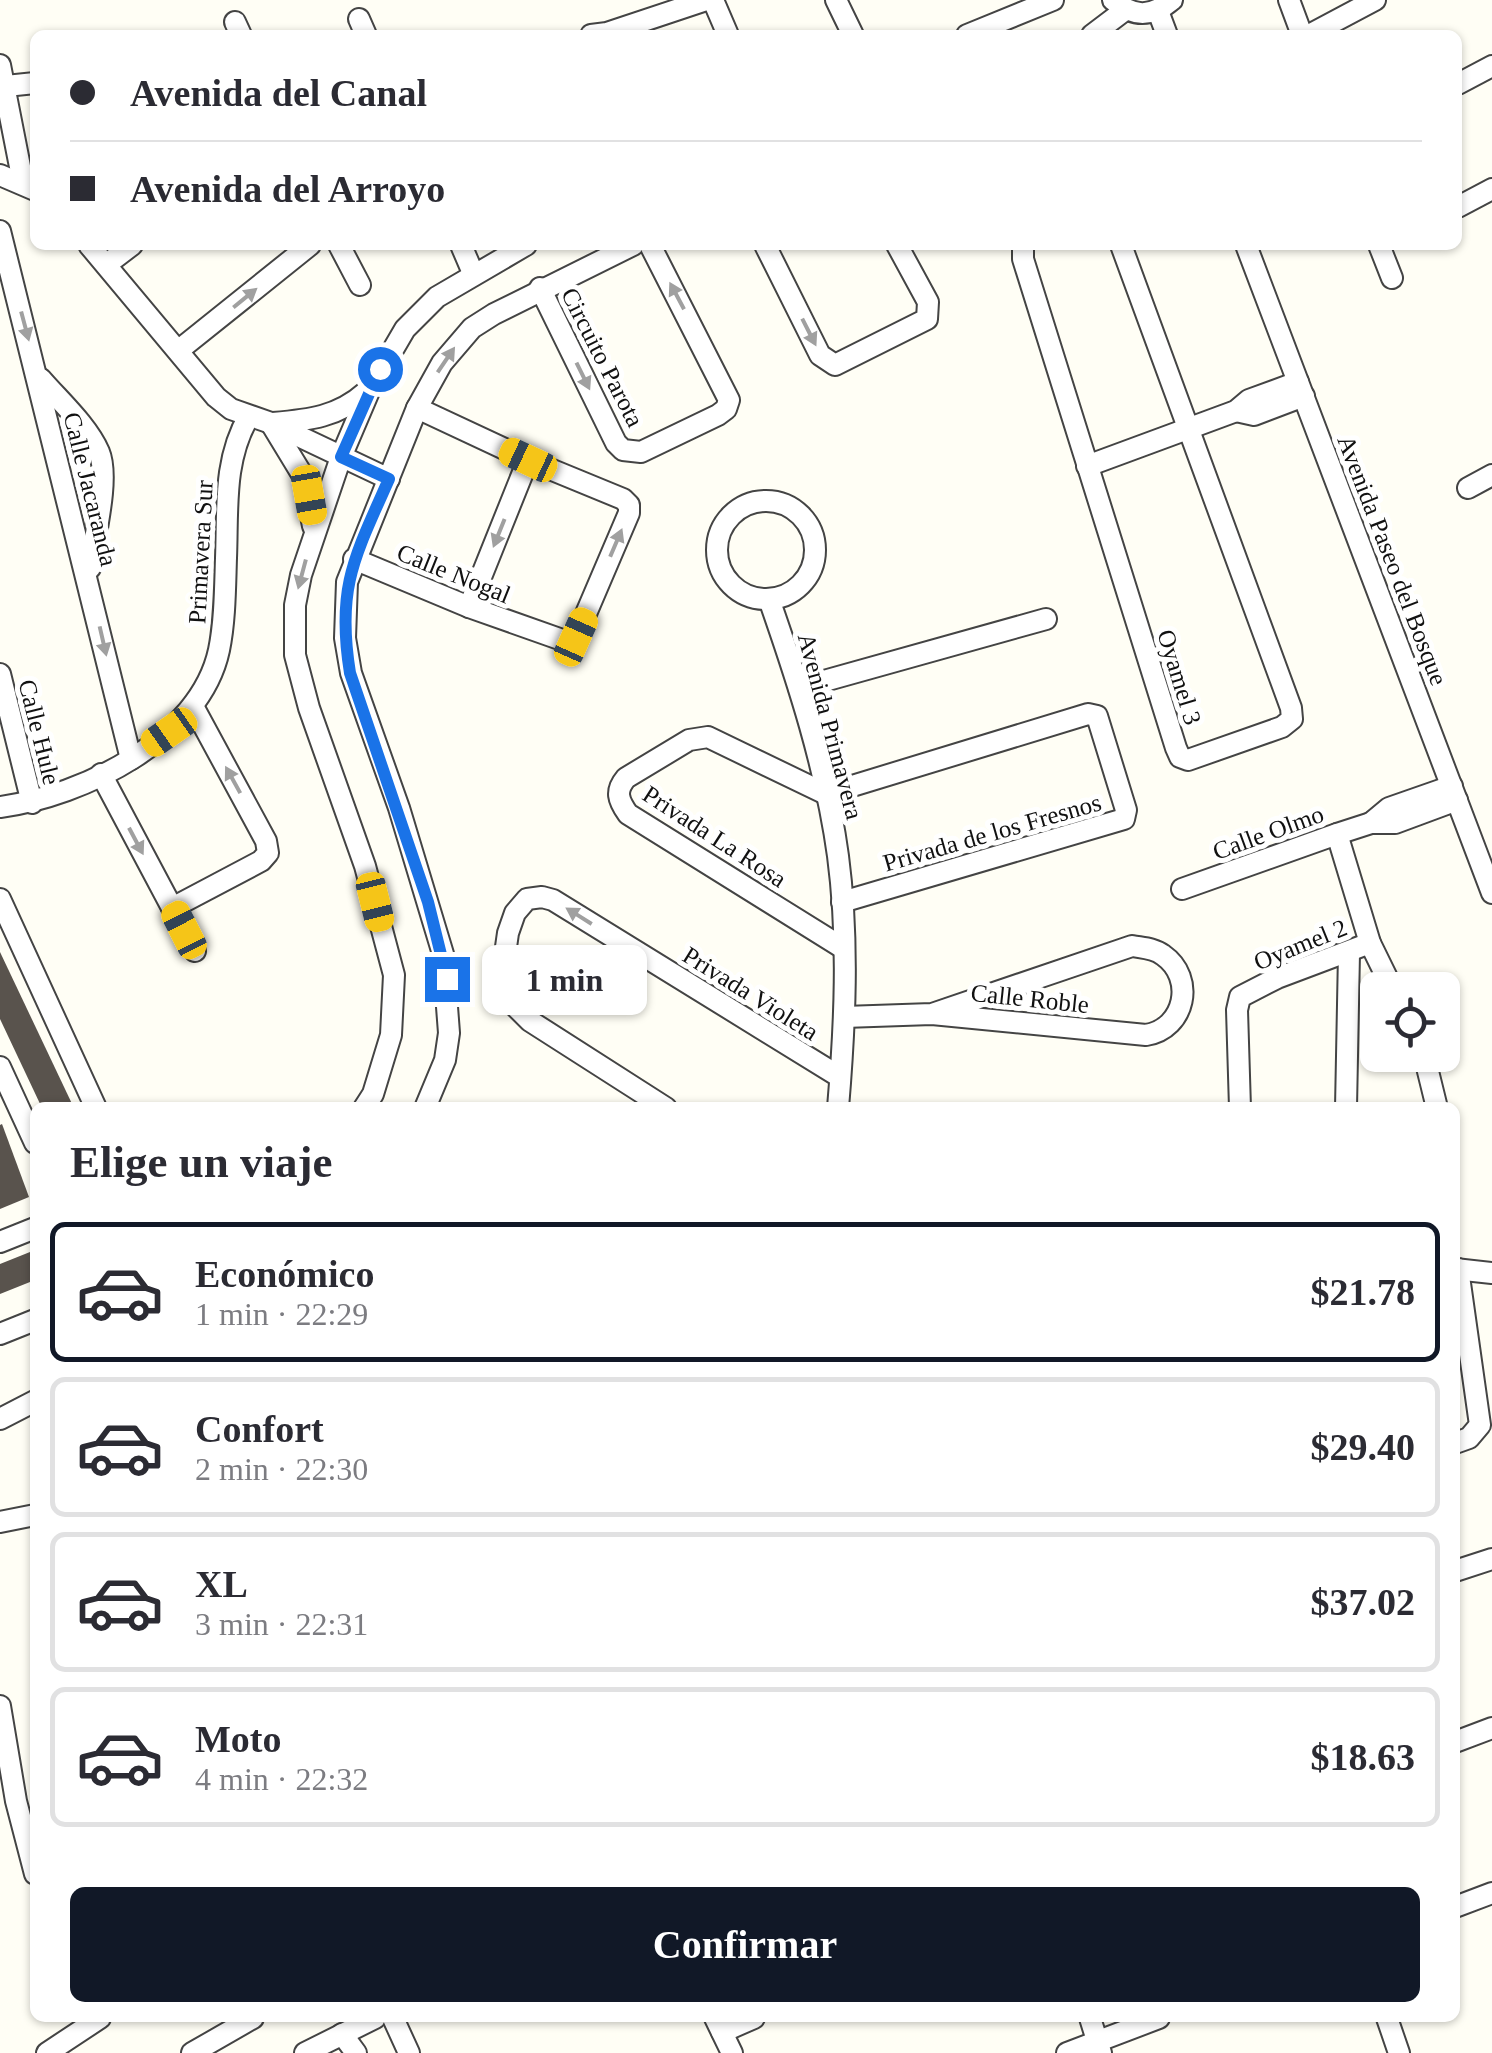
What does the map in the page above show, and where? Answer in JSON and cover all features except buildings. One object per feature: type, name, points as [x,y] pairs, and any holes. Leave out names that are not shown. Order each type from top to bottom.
[{"type":"street","points":[[615,30],[709,0],[725,30]]},
{"type":"street","points":[[836,0],[851,30]]},
{"type":"street","points":[[978,30],[1053,0]]},
{"type":"street","points":[[1289,0],[1303,30]]},
{"type":"street","points":[[1315,30],[1375,0]]},
{"type":"street","points":[[1096,30],[1119,5],[1140,15],[1165,6]]},
{"type":"street","points":[[1462,82],[1492,66]]},
{"type":"street","points":[[30,82],[3,76],[30,182]]},
{"type":"street","points":[[0,175],[30,186]]},
{"type":"street","points":[[1462,205],[1492,189]]},
{"type":"street","name":"Calle Jacaranda","points":[[0,232],[131,759]]},
{"type":"street","points":[[94,250],[216,397],[231,409],[271,423],[389,479]]},
{"type":"street","points":[[107,264],[125,250]]},
{"type":"street","points":[[179,350],[304,250]]},
{"type":"street","points":[[342,250],[360,285]]},
{"type":"street","points":[[463,250],[474,273]]},
{"type":"street","points":[[368,1102],[391,1035],[394,975],[366,866],[309,708],[295,654],[295,604],[341,457],[370,389],[405,329],[420,312],[474,273],[517,250]]},
{"type":"street","points":[[428,1102],[445,1060],[449,1033],[447,979],[437,930],[350,673],[344,612],[347,582],[417,408],[442,363],[472,328],[540,288],[623,250]]},
{"type":"street","name":"Circuito Parota","points":[[540,288],[616,443],[623,450],[641,452],[718,415],[729,400],[653,250]]},
{"type":"street","points":[[767,250],[820,356],[836,365],[927,319],[928,302],[900,250]]},
{"type":"street","name":"Oyamel 3","points":[[1023,250],[1180,758],[1188,760],[1282,727],[1292,719],[1291,708],[1123,250]]},
{"type":"street","name":"Avenida Paseo del Bosque","points":[[1248,250],[1492,893]]},
{"type":"street","points":[[1382,250],[1392,278]]},
{"type":"street","points":[[38,375],[90,437],[100,455],[103,472],[88,580]]},
{"type":"street","points":[[271,423],[328,416],[354,403],[370,389]]},
{"type":"street","points":[[1087,466],[1236,411],[1249,400],[1301,389]]},
{"type":"street","name":"Calle Nogal","points":[[354,559],[568,642],[576,637],[629,513],[630,505],[624,499],[417,408]]},
{"type":"street","name":"Primavera Sur","points":[[0,807],[32,803],[131,759],[194,708],[219,652],[230,458],[248,416]]},
{"type":"street","points":[[271,423],[303,476],[314,535]]},
{"type":"street","points":[[470,606],[528,460]]},
{"type":"street","points":[[1468,488],[1492,475]]},
{"type":"street","points":[[758,502],[794,509],[814,538],[814,563],[809,574],[792,592],[768,599],[734,587],[720,567],[718,555],[727,521],[746,505],[758,502]]},
{"type":"street","name":"Avenida Primavera","points":[[768,599],[800,688],[838,854],[844,1016],[838,1102]]},
{"type":"street","points":[[800,688],[1046,619]]},
{"type":"street","name":"Calle Hule","points":[[0,674],[32,803]]},
{"type":"street","points":[[172,908],[268,853],[266,841],[194,708]]},
{"type":"street","name":"Privada de los Fresnos","points":[[826,794],[1093,714],[1099,720],[1126,810],[1120,821],[842,902]]},
{"type":"street","name":"Privada La Rosa","points":[[826,794],[708,736],[689,740],[626,778],[619,785],[618,796],[628,814],[843,948]]},
{"type":"street","points":[[100,774],[195,952]]},
{"type":"street","name":"Calle Olmo","points":[[1182,889],[1371,823],[1389,808],[1455,793]]},
{"type":"street","name":"Oyamel 2","points":[[1337,834],[1370,943],[1384,972]]},
{"type":"street","points":[[0,899],[93,1102]]},
{"type":"street","name":"Privada Violeta","points":[[657,1102],[530,1022],[513,1004],[504,961],[516,913],[527,900],[553,900],[840,1078]]},
{"type":"street","name":"Oyamel 2","points":[[1240,1102],[1240,997],[1370,943]]},
{"type":"street","name":"Calle Roble","points":[[844,1016],[932,1014],[1146,1035],[1173,1022],[1182,1007],[1182,989],[1166,956],[1132,946],[932,1014]]},
{"type":"street","points":[[1346,1102],[1349,953]]},
{"type":"street","points":[[1428,1072],[1436,1102]]},
{"type":"street","points":[[2,1073],[9,1111],[30,1136]]},
{"type":"street","points":[[0,1242],[30,1230]]},
{"type":"street","points":[[1460,1270],[1492,1273]]},
{"type":"street","points":[[0,1334],[30,1322]]},
{"type":"street","points":[[1460,1324],[1464,1379],[1480,1425],[1460,1442]]},
{"type":"street","points":[[0,1420],[30,1404]]},
{"type":"street","points":[[0,1522],[30,1517]]},
{"type":"street","points":[[1460,1568],[1492,1558]]},
{"type":"street","points":[[0,1706],[26,1798],[30,1832]]},
{"type":"street","points":[[1460,1740],[1492,1728]]},
{"type":"street","points":[[1460,1905],[1492,1893]]},
{"type":"street","points":[[192,2053],[244,2022]]},
{"type":"street","points":[[305,2053],[367,2022]]},
{"type":"street","points":[[395,2022],[410,2053]]},
{"type":"street","points":[[1091,2022],[1099,2047]]},
{"type":"street","points":[[1068,2053],[1099,2047],[1151,2022]]},
{"type":"street","points":[[1388,2022],[1399,2053]]},
{"type":"street","points":[[47,2053],[75,2024]]},
{"type":"street","points":[[718,2024],[732,2053]]},
{"type":"street","points":[[342,2034],[356,2053]]},
{"type":"route","points":[[380,369],[341,457],[389,479],[347,582],[344,638],[350,673],[437,930],[447,979]]}]
